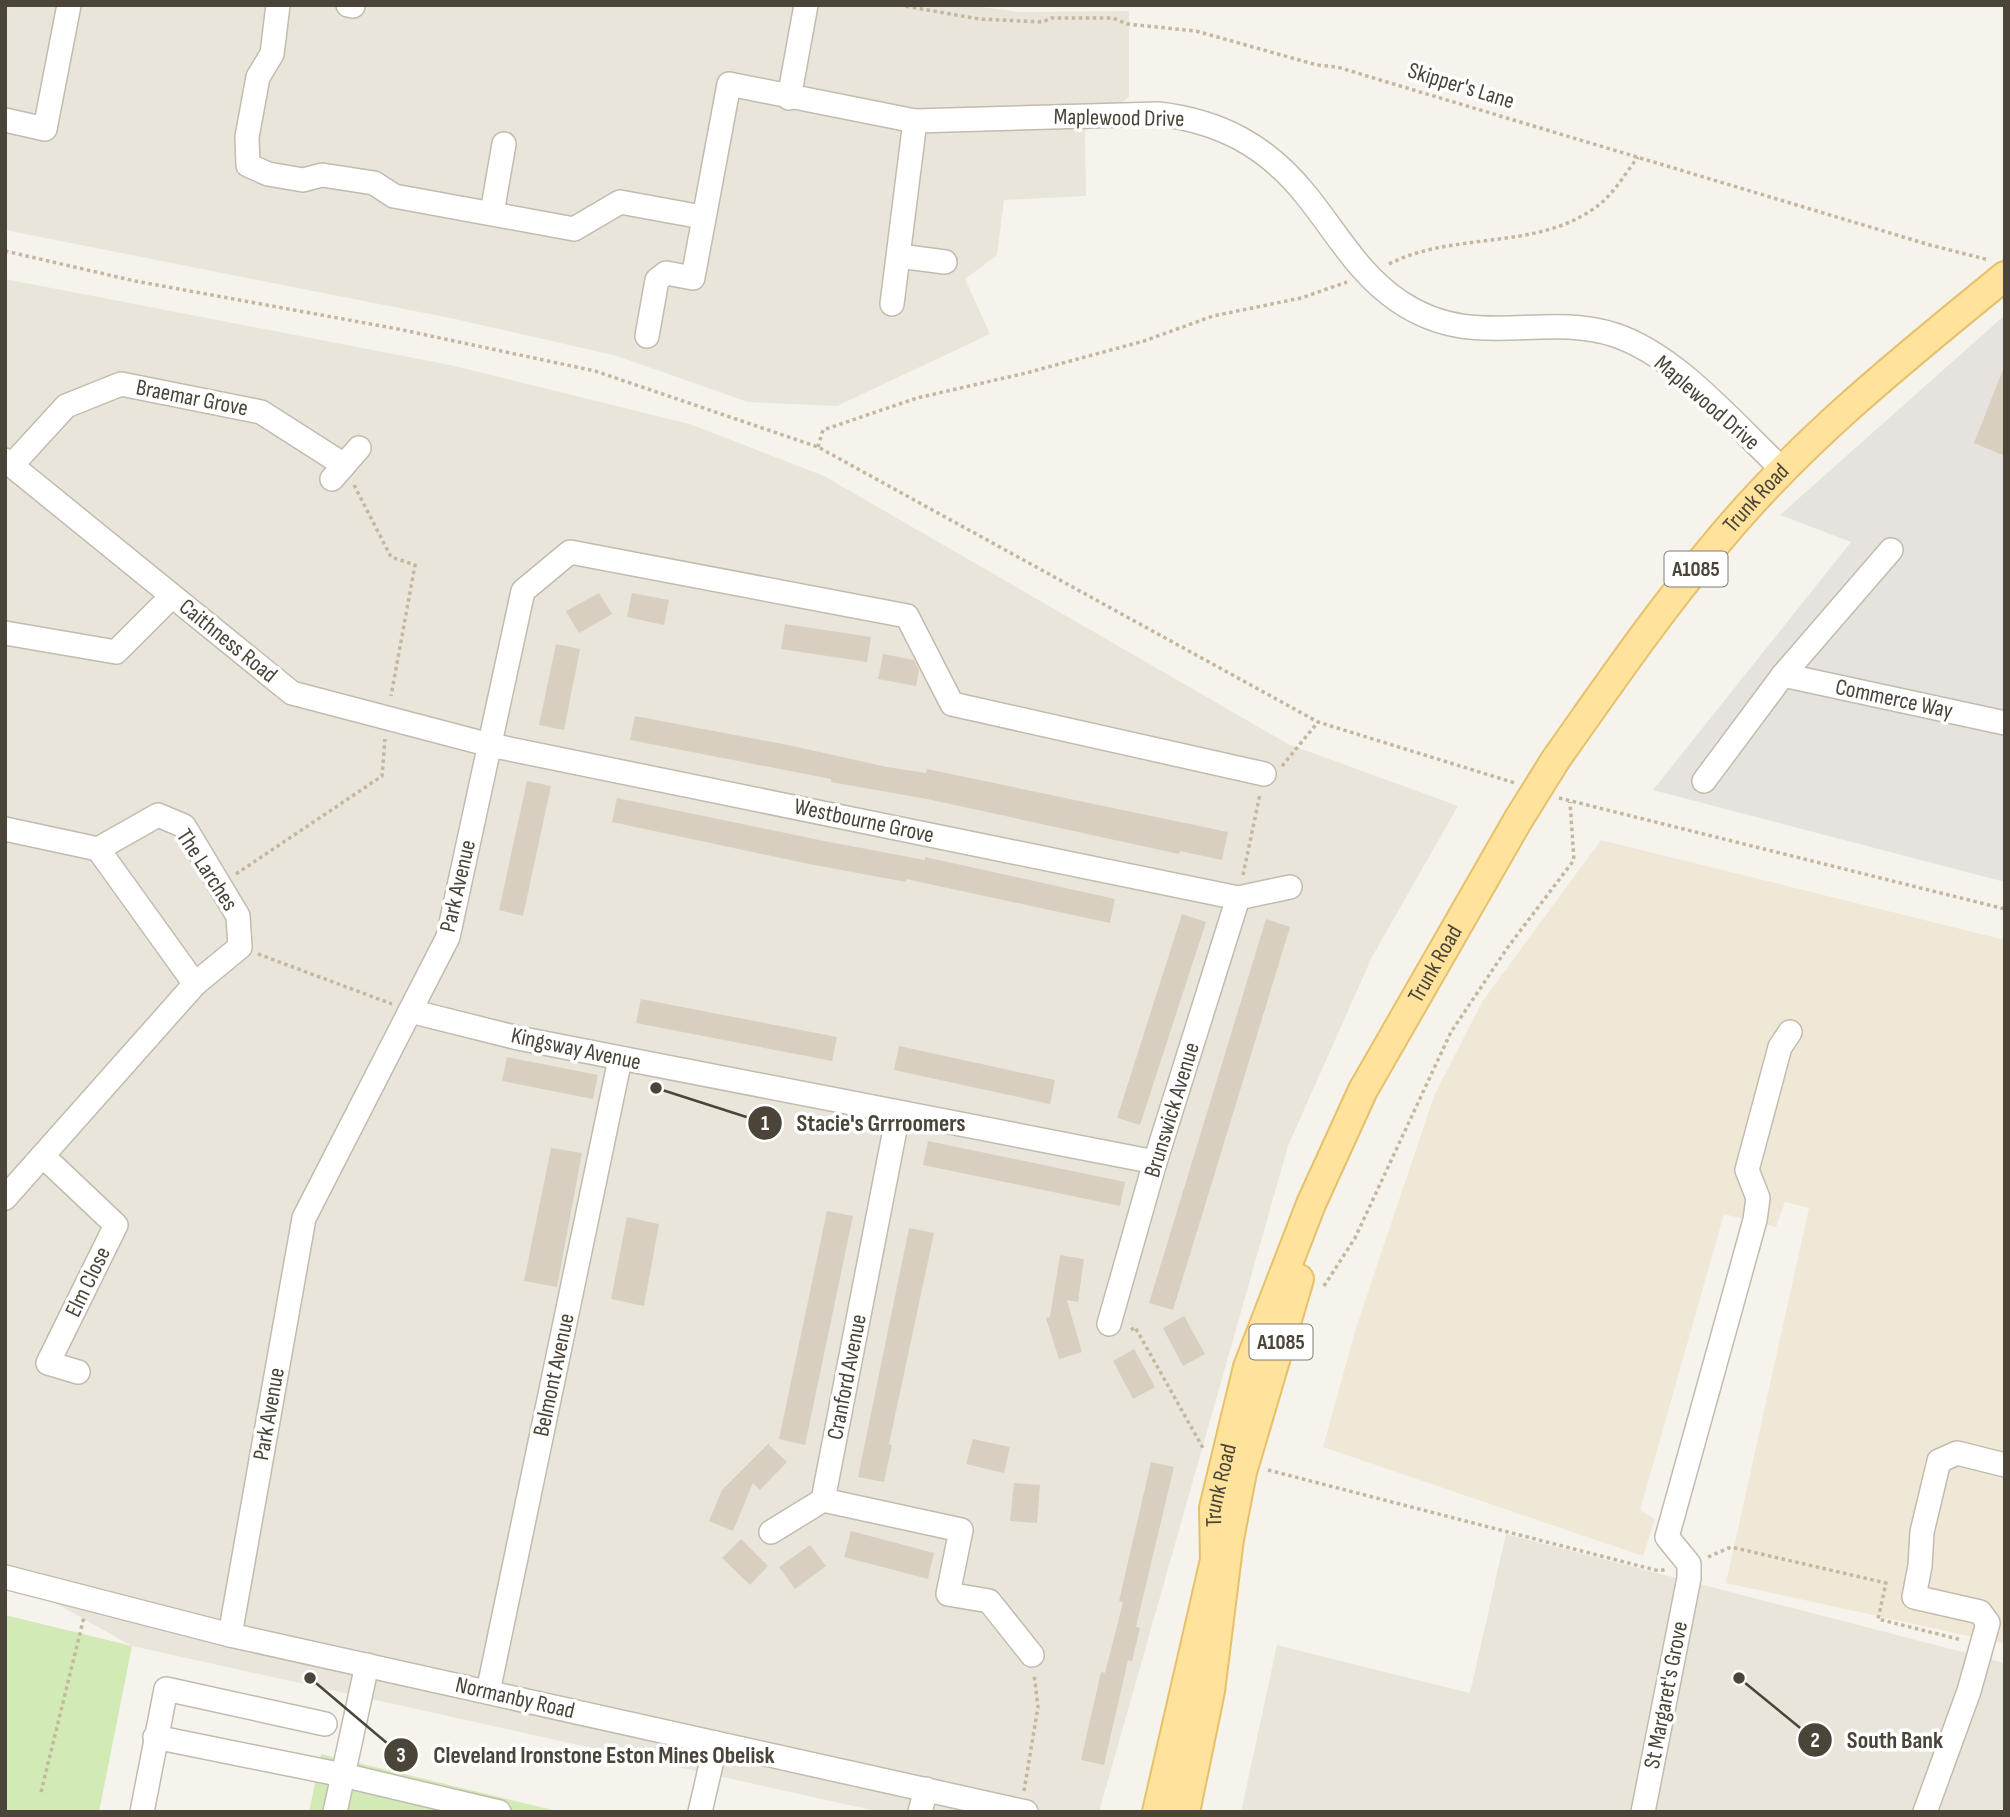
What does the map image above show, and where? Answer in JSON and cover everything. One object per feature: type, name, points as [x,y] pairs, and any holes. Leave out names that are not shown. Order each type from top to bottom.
[{"type":"main road","name":"Trunk Road","points":[[1157,1812],[1215,1560],[1214,1508],[1234,1468],[1248,1367],[1311,1204],[1363,1090],[1518,820],[1556,759],[1714,545],[1783,470],[1858,396],[1999,268]]},
{"type":"main road","name":"A1085","points":[[1185,1812],[1210,1691],[1229,1539],[1234,1468]]},
{"type":"street","points":[[5,120],[45,129],[69,5]]},
{"type":"street","points":[[278,5],[272,54],[258,77],[247,137],[248,165],[268,174],[303,180],[322,175],[374,183],[394,196],[575,229],[620,202],[702,217]]},
{"type":"street","points":[[789,98],[806,5]]},
{"type":"street","name":"Maplewood Drive","points":[[647,336],[657,281],[666,273],[693,275],[729,84],[915,121],[1158,114],[1190,118],[1246,139],[1287,173],[1366,274],[1400,302],[1445,323],[1470,329],[1561,327],[1590,330],[1625,340],[1682,375],[1783,470]]},
{"type":"street","points":[[892,304],[915,121]]},
{"type":"street","points":[[492,213],[504,144]]},
{"type":"street","points":[[899,256],[945,262]]},
{"type":"street","name":"Braemar Grove","points":[[8,463],[66,406],[121,384],[261,412],[345,464]]},
{"type":"street","name":"Caithness Road","points":[[8,463],[292,693],[490,745]]},
{"type":"street","points":[[1703,781],[1783,675],[1891,550]]},
{"type":"street","name":"Park Avenue","points":[[230,1635],[304,1218],[448,937],[523,591],[570,552],[907,617],[952,704],[1264,774]]},
{"type":"street","points":[[5,634],[116,652],[172,596]]},
{"type":"street","name":"Commerce Way","points":[[1783,675],[2005,723]]},
{"type":"street","name":"Westbourne Grove","points":[[490,745],[1238,898]]},
{"type":"street","name":"The Larches","points":[[98,849],[158,815],[184,826],[238,916],[240,947]]},
{"type":"street","points":[[5,829],[98,849],[195,984]]},
{"type":"street","points":[[1238,898],[1290,887]]},
{"type":"street","name":"Brunswick Avenue","points":[[1110,1324],[1155,1162],[1238,898]]},
{"type":"street","points":[[5,1198],[195,984],[240,947]]},
{"type":"street","name":"Kingsway Avenue","points":[[410,1011],[518,1038],[620,1059],[1155,1162]]},
{"type":"street","points":[[1689,1571],[1667,1537],[1755,1220],[1758,1198],[1747,1170],[1780,1047],[1790,1032]]},
{"type":"street","name":"Belmont Avenue","points":[[488,1692],[620,1059]]},
{"type":"street","name":"Cranford Avenue","points":[[822,1500],[898,1114]]},
{"type":"street","name":"Elm Close","points":[[43,1156],[116,1226],[48,1363],[78,1372]]},
{"type":"street","points":[[1925,1812],[1992,1627],[1980,1612],[1914,1597],[1922,1532],[1938,1461],[1956,1453],[2005,1465]]},
{"type":"street","points":[[771,1532],[822,1500],[961,1530],[948,1594],[989,1601],[1032,1655]]},
{"type":"street","name":"St Margaret's Grove","points":[[1643,1812],[1689,1571]]},
{"type":"street","name":"Normanby Road","points":[[5,1577],[230,1635],[1024,1811]]},
{"type":"street","points":[[335,1812],[366,1665]]},
{"type":"street","points":[[142,1812],[166,1689],[326,1724]]},
{"type":"street","points":[[155,1738],[343,1775],[499,1812]]},
{"type":"street","points":[[700,1812],[716,1743]]},
{"type":"street","points":[[920,1812],[926,1789]]},
{"type":"path","name":"Skipper's Lane","points":[[899,5],[979,19],[1043,22],[1051,18],[1113,19],[1126,24],[1196,31],[1317,65],[1337,67],[1999,268]]},
{"type":"path","points":[[818,447],[823,430],[917,398],[1144,341],[1237,309],[1301,298],[1423,252],[1536,232],[1576,218],[1607,197],[1638,158]]},
{"type":"path","points":[[2005,225],[2005,234]]},
{"type":"path","points":[[5,251],[135,281],[398,329],[595,371],[818,447],[1318,722],[1517,784]]},
{"type":"path","points":[[1238,898],[1264,774],[1287,764],[1318,722]]},
{"type":"path","points":[[1557,797],[2005,909]]},
{"type":"path","points":[[1320,1292],[1355,1238],[1451,1032],[1508,947],[1574,860],[1570,802]]},
{"type":"path","points":[[240,947],[410,1011]]},
{"type":"path","points":[[1110,1324],[1123,1334],[1135,1327],[1208,1457],[1234,1468],[1262,1468],[1659,1571],[1689,1571],[1731,1547],[1886,1583],[1878,1619],[1992,1627]]},
{"type":"path","points":[[41,1791],[89,1598]]},
{"type":"path","points":[[1024,1811],[1038,1707],[1032,1655]]},
{"type":"shaded area","points":[[5,5],[965,5],[1021,12],[1129,11],[1129,97],[1085,132],[1086,196],[1004,200],[997,255],[965,279],[990,334],[837,406],[748,402],[617,356],[455,319],[5,230]]},
{"type":"shaded area","points":[[5,279],[450,365],[690,424],[824,476],[1288,744],[1458,806],[1372,957],[1288,1146],[1099,1812],[881,1812],[132,1646],[5,1575]]},
{"type":"shaded area","points":[[2005,315],[2005,882],[1653,790],[1851,542],[1780,515]]},
{"type":"shaded area","points":[[1601,840],[2005,940],[2005,1644],[1726,1583],[1809,1208],[1785,1202],[1776,1227],[1724,1214],[1640,1510],[1655,1519],[1643,1556],[1323,1447],[1356,1328],[1434,1096],[1482,1002]]},
{"type":"shaded area","points":[[1506,1534],[2005,1663],[2005,1812],[1241,1812],[1277,1645],[1470,1693]]},
{"type":"green space","points":[[5,1615],[132,1646],[99,1812],[5,1812]]},
{"type":"green space","points":[[321,1754],[561,1812],[309,1812]]},
{"type":"building","points":[[2005,368],[2005,456],[1974,443]]},
{"type":"building","points":[[599,593],[612,614],[579,633],[566,611]]},
{"type":"building","points":[[632,593],[669,600],[664,625],[627,617]]},
{"type":"building","points":[[785,624],[871,637],[867,662],[781,649]]},
{"type":"building","points":[[556,644],[580,649],[564,730],[539,725]]},
{"type":"building","points":[[883,654],[914,660],[919,670],[916,686],[878,679]]},
{"type":"building","points":[[635,716],[887,767],[926,773],[927,769],[1228,832],[1222,860],[1180,851],[1179,854],[927,799],[831,782],[831,779],[630,740]]},
{"type":"building","points":[[527,781],[551,786],[523,916],[499,910]]},
{"type":"building","points":[[617,798],[824,841],[925,860],[925,857],[1115,899],[1110,923],[906,879],[906,882],[804,863],[612,822]]},
{"type":"building","points":[[1182,914],[1206,922],[1140,1125],[1117,1118]]},
{"type":"building","points":[[1266,919],[1290,927],[1173,1310],[1149,1303]]},
{"type":"building","points":[[641,999],[837,1037],[832,1061],[636,1023]]},
{"type":"building","points":[[899,1046],[1055,1080],[1050,1104],[894,1070]]},
{"type":"building","points":[[507,1057],[598,1075],[593,1099],[502,1081]]},
{"type":"building","points":[[928,1141],[1125,1182],[1120,1206],[923,1165]]},
{"type":"building","points":[[551,1148],[582,1153],[557,1287],[524,1281]]},
{"type":"building","points":[[827,1211],[853,1216],[805,1445],[779,1439]]},
{"type":"building","points":[[627,1217],[659,1224],[644,1306],[611,1299]]},
{"type":"building","points":[[909,1228],[934,1233],[889,1444],[892,1445],[884,1482],[858,1477]]},
{"type":"building","points":[[1060,1255],[1084,1259],[1078,1302],[1067,1300],[1082,1352],[1059,1359],[1046,1318],[1050,1317]]},
{"type":"building","points":[[1184,1316],[1205,1354],[1183,1366],[1163,1328]]},
{"type":"building","points":[[1134,1349],[1155,1387],[1133,1399],[1113,1361]]},
{"type":"building","points":[[973,1439],[1010,1447],[1004,1473],[966,1464]]},
{"type":"building","points":[[770,1442],[769,1445],[787,1462],[760,1490],[753,1483],[733,1531],[709,1521],[722,1490]]},
{"type":"building","points":[[1151,1462],[1174,1467],[1136,1627],[1140,1628],[1132,1661],[1128,1660],[1104,1765],[1081,1760],[1101,1672],[1105,1673],[1123,1602],[1119,1601]]},
{"type":"building","points":[[1014,1483],[1040,1485],[1037,1523],[1010,1521]]},
{"type":"building","points":[[851,1531],[934,1553],[928,1579],[844,1557]]},
{"type":"building","points":[[741,1539],[768,1566],[750,1585],[722,1558]]},
{"type":"building","points":[[810,1545],[826,1566],[795,1589],[779,1567]]},
{"type":"place","name":"Stacie's Grrroomers","points":[[656,1088]]},
{"type":"place","name":"Cleveland Ironstone Eston Mines Obelisk","points":[[310,1678]]},
{"type":"place","name":"South Bank","points":[[1739,1678]]}]
